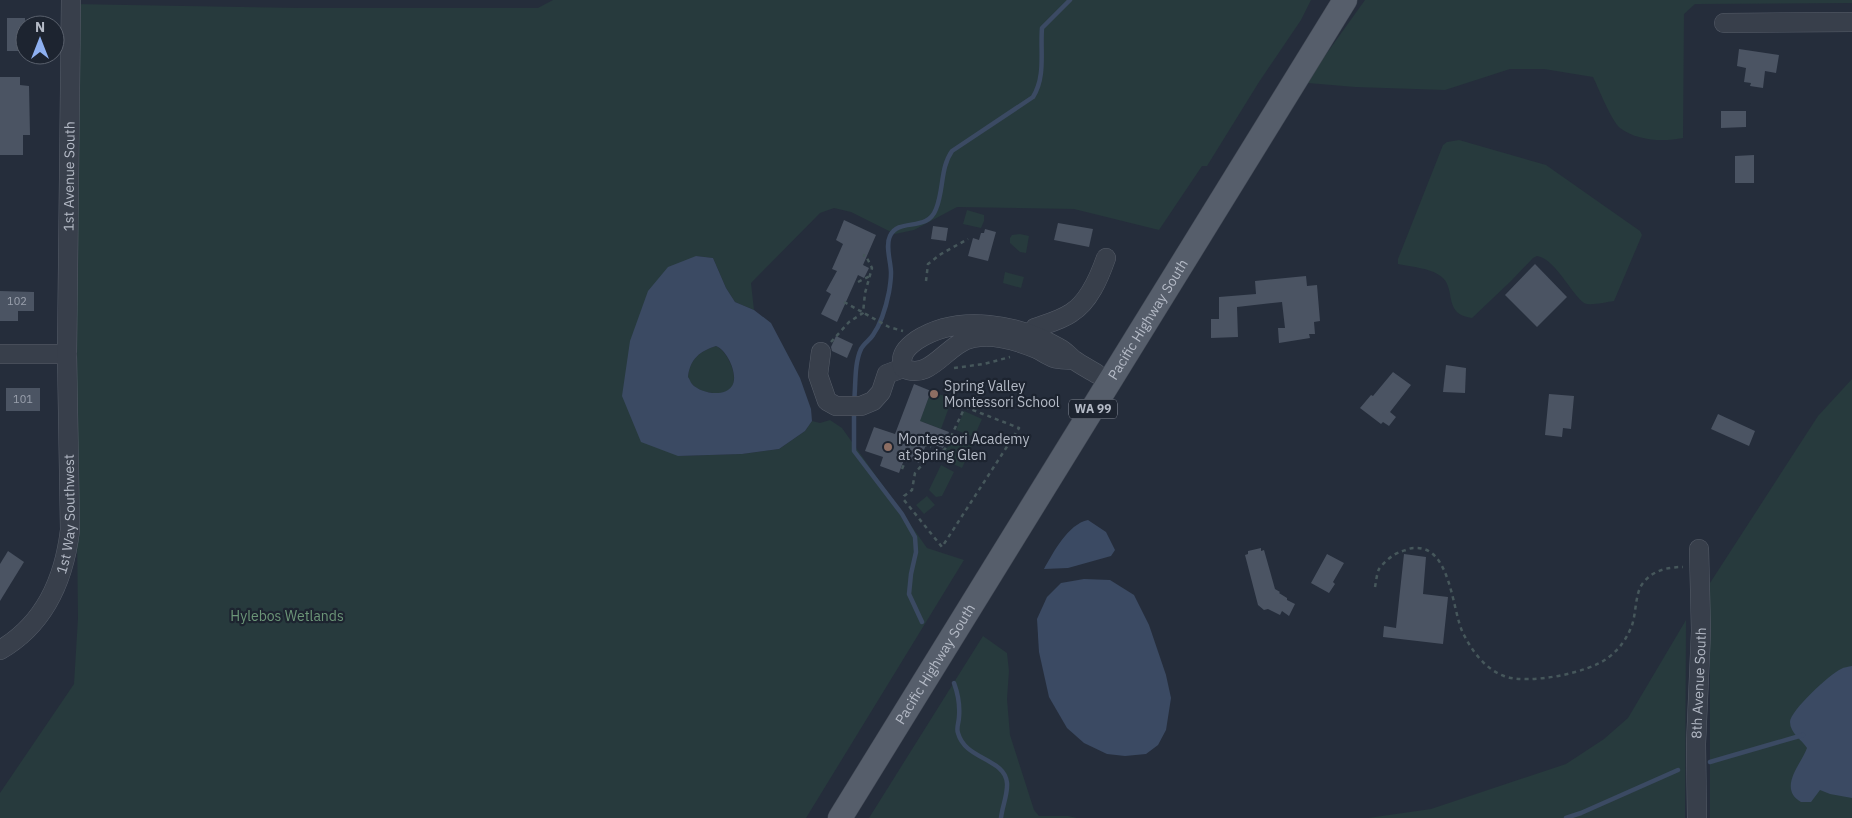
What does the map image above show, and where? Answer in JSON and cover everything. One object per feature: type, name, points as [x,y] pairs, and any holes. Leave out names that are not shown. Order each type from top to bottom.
[{"type":"main road","name":"Pacific Highway South","points":[[822,818],[1327,0]]},
{"type":"main road","name":"Pacific Highway South","points":[[840,818],[1097,413],[1345,0]]},
{"type":"street","name":"1st Avenue South","points":[[67,354],[71,0]]},
{"type":"street","points":[[1724,23],[1852,22]]},
{"type":"street","points":[[1035,343],[1035,328],[1072,313],[1087,297],[1099,278],[1106,258]]},
{"type":"street","points":[[1035,343],[1000,326],[976,324],[950,326],[934,330],[916,341],[903,352],[901,361],[903,368],[910,372],[920,371],[929,368],[952,347],[964,340],[982,336],[1035,343],[1061,349],[1074,360],[1097,374]]},
{"type":"street","points":[[821,352],[818,375],[827,401],[836,406],[853,406],[873,401],[881,392],[887,374],[903,368]]},
{"type":"street","points":[[0,354],[67,354]]},
{"type":"street","name":"1st Way Southwest","points":[[0,650],[17,640],[43,612],[57,585],[66,557],[71,513],[67,354]]},
{"type":"street","name":"8th Avenue South","points":[[1697,818],[1696,744],[1701,631],[1700,558]]},
{"type":"path","points":[[926,280],[928,264],[941,254],[968,239]]},
{"type":"path","points":[[863,255],[866,256],[872,268],[865,293],[863,313]]},
{"type":"path","points":[[858,282],[870,276]]},
{"type":"path","points":[[844,302],[889,327]]},
{"type":"path","points":[[821,352],[849,322],[863,313]]},
{"type":"path","points":[[951,369],[984,364],[1024,354],[1035,343]]},
{"type":"path","points":[[966,407],[1019,428],[942,547],[904,500],[904,496],[912,490],[915,474],[928,458],[945,449],[966,407]]},
{"type":"path","points":[[902,469],[914,441],[931,447]]},
{"type":"path","points":[[1376,587],[1379,569],[1396,553],[1415,547],[1428,551],[1439,561],[1449,584],[1462,632],[1478,657],[1491,670],[1505,676],[1520,679],[1546,678],[1571,674],[1608,659],[1622,646],[1631,628],[1641,586],[1648,577],[1659,571],[1700,558]]},
{"type":"green space","name":"Hylebos Wetlands","points":[[553,0],[1311,0],[1301,20],[1259,82],[1207,166],[1202,166],[1159,230],[1074,209],[957,207],[914,230],[895,234],[851,212],[834,208],[820,213],[751,283],[754,310],[735,302],[726,288],[713,258],[696,256],[678,456],[742,454],[779,449],[805,431],[812,421],[820,423],[830,420],[842,428],[927,548],[964,560],[806,818],[0,818],[0,793],[74,684],[78,618],[71,4],[300,8],[538,8]]},
{"type":"green space","points":[[1365,0],[1852,0],[1852,3],[1695,4],[1684,14],[1683,138],[1659,140],[1634,136],[1620,128],[1609,112],[1593,77],[1544,69],[1510,69],[1445,90],[1355,87],[1308,83],[1309,78]]},
{"type":"green space","points":[[1459,140],[1546,165],[1640,231],[1642,235],[1614,301],[1587,304],[1577,296],[1552,264],[1537,256],[1472,318],[1457,312],[1447,283],[1439,275],[1428,270],[1398,264],[1398,259],[1443,145],[1447,142]]},
{"type":"green space","points":[[967,210],[984,215],[981,228],[963,224]]},
{"type":"green space","points":[[1012,235],[1029,236],[1026,253],[1020,252],[1010,243]]},
{"type":"green space","points":[[1005,272],[1024,277],[1021,288],[1003,283]]},
{"type":"green space","points":[[716,346],[724,353],[731,364],[734,382],[732,387],[724,392],[712,393],[696,387],[688,377],[691,365],[697,357],[705,350]]},
{"type":"green space","points":[[1852,379],[1852,818],[1710,818],[1710,583],[1818,416]]},
{"type":"green space","points":[[931,391],[952,399],[941,429],[923,422],[919,423]]},
{"type":"green space","points":[[964,411],[982,419],[974,437],[956,430]]},
{"type":"green space","points":[[952,437],[972,446],[962,468],[942,459]]},
{"type":"green space","points":[[941,465],[954,472],[942,496],[936,497],[929,490]]},
{"type":"green space","points":[[927,496],[935,505],[924,514],[916,505]]},
{"type":"green space","points":[[1686,620],[1685,818],[1368,818],[1431,809],[1566,764],[1604,739],[1628,718]]},
{"type":"green space","points":[[983,636],[1007,653],[1009,671],[1007,699],[1010,735],[1034,810],[1039,816],[1068,816],[1077,818],[869,818]]},
{"type":"water","points":[[696,256],[713,258],[726,288],[735,302],[754,310],[771,323],[800,378],[811,409],[812,421],[805,431],[779,449],[742,454],[678,456],[641,442],[622,396],[630,341],[648,291],[668,267]],"holes":[[[716,346],[720,348],[731,363],[734,381],[732,386],[724,392],[706,392],[691,383],[688,377],[689,371],[691,365],[701,353]]]},
{"type":"water","points":[[1088,520],[1106,532],[1115,550],[1111,556],[1068,568],[1044,569],[1068,533],[1074,527]]},
{"type":"water","points":[[1084,579],[1110,580],[1134,595],[1149,625],[1166,675],[1171,698],[1166,730],[1158,745],[1146,754],[1125,756],[1107,754],[1084,743],[1067,728],[1049,697],[1039,652],[1037,619],[1047,597],[1061,583]]},
{"type":"water","points":[[1852,666],[1852,798],[1820,790],[1811,802],[1801,802],[1794,796],[1791,790],[1791,783],[1793,775],[1807,748],[1792,730],[1790,722],[1796,710],[1811,693],[1842,668]]},
{"type":"building","points":[[7,18],[15,18],[15,51],[7,51]]},
{"type":"building","points":[[1739,49],[1779,55],[1776,73],[1765,71],[1763,88],[1750,86],[1751,83],[1744,82],[1746,68],[1737,66]]},
{"type":"building","points":[[0,77],[20,77],[20,85],[29,86],[30,135],[23,135],[23,155],[0,155]]},
{"type":"building","points":[[1721,111],[1746,111],[1746,127],[1721,128]]},
{"type":"building","points":[[1754,155],[1754,183],[1735,183],[1735,156]]},
{"type":"building","points":[[844,220],[876,235],[863,265],[869,268],[864,278],[858,275],[837,322],[821,314],[831,294],[826,291],[837,271],[832,269],[843,244],[836,240]]},
{"type":"building","points":[[1058,223],[1093,229],[1089,247],[1054,240]]},
{"type":"building","points":[[933,226],[948,228],[946,241],[931,239]]},
{"type":"building","points":[[985,229],[996,232],[988,261],[968,256],[973,238],[979,240],[981,233],[984,233]]},
{"type":"building","points":[[1535,264],[1567,297],[1537,327],[1505,295]]},
{"type":"building","points":[[1306,276],[1307,286],[1317,285],[1320,321],[1314,322],[1315,334],[1309,334],[1310,338],[1279,343],[1278,328],[1285,328],[1282,302],[1237,307],[1238,337],[1211,338],[1211,319],[1219,319],[1219,297],[1256,294],[1255,281]]},
{"type":"building","points":[[0,291],[34,292],[34,311],[18,311],[18,321],[0,321]]},
{"type":"building","points":[[836,336],[853,344],[847,358],[832,351],[831,347]]},
{"type":"building","points":[[1446,365],[1466,368],[1465,393],[1443,392]]},
{"type":"building","points":[[1393,372],[1411,385],[1390,412],[1396,417],[1389,426],[1383,422],[1381,424],[1360,408]]},
{"type":"building","points":[[914,384],[931,391],[920,421],[949,432],[943,448],[927,442],[919,463],[905,457],[899,473],[880,466],[883,457],[865,451],[874,427],[895,434]]},
{"type":"building","points":[[6,388],[40,388],[40,411],[6,411]]},
{"type":"building","points":[[1549,394],[1574,396],[1571,429],[1563,428],[1562,437],[1545,435]]},
{"type":"building","points":[[1718,414],[1755,431],[1749,446],[1711,429]]},
{"type":"building","points":[[1261,548],[1261,551],[1264,550],[1275,589],[1287,600],[1295,604],[1289,616],[1282,611],[1280,615],[1268,609],[1264,610],[1258,605],[1245,555],[1248,554],[1248,551]]},
{"type":"building","points":[[8,551],[24,562],[0,601],[0,564]]},
{"type":"building","points":[[1327,554],[1344,563],[1329,593],[1311,583]]},
{"type":"building","points":[[1404,554],[1426,557],[1423,594],[1448,597],[1443,644],[1383,637],[1384,626],[1396,628]]},
{"type":"waterway","points":[[854,402],[856,368],[859,355],[862,347],[872,337],[879,325],[888,298],[891,275],[888,249],[890,236],[894,230],[900,227],[926,221],[932,216],[936,209],[944,172],[952,151],[1033,97],[1040,81],[1042,28],[1070,0]]},
{"type":"waterway","points":[[854,412],[854,451],[902,514],[915,537],[916,552],[909,594],[922,622]]},
{"type":"waterway","points":[[954,683],[959,704],[957,731],[962,742],[968,749],[992,763],[1005,775],[1007,787],[1001,818]]},
{"type":"waterway","points":[[1710,762],[1803,735]]},
{"type":"waterway","points":[[1566,818],[1678,770]]},
{"type":"place","name":"Spring Valley Montessori School","points":[[934,394]]},
{"type":"place","name":"Montessori Academy at Spring Glen","points":[[888,447]]}]
